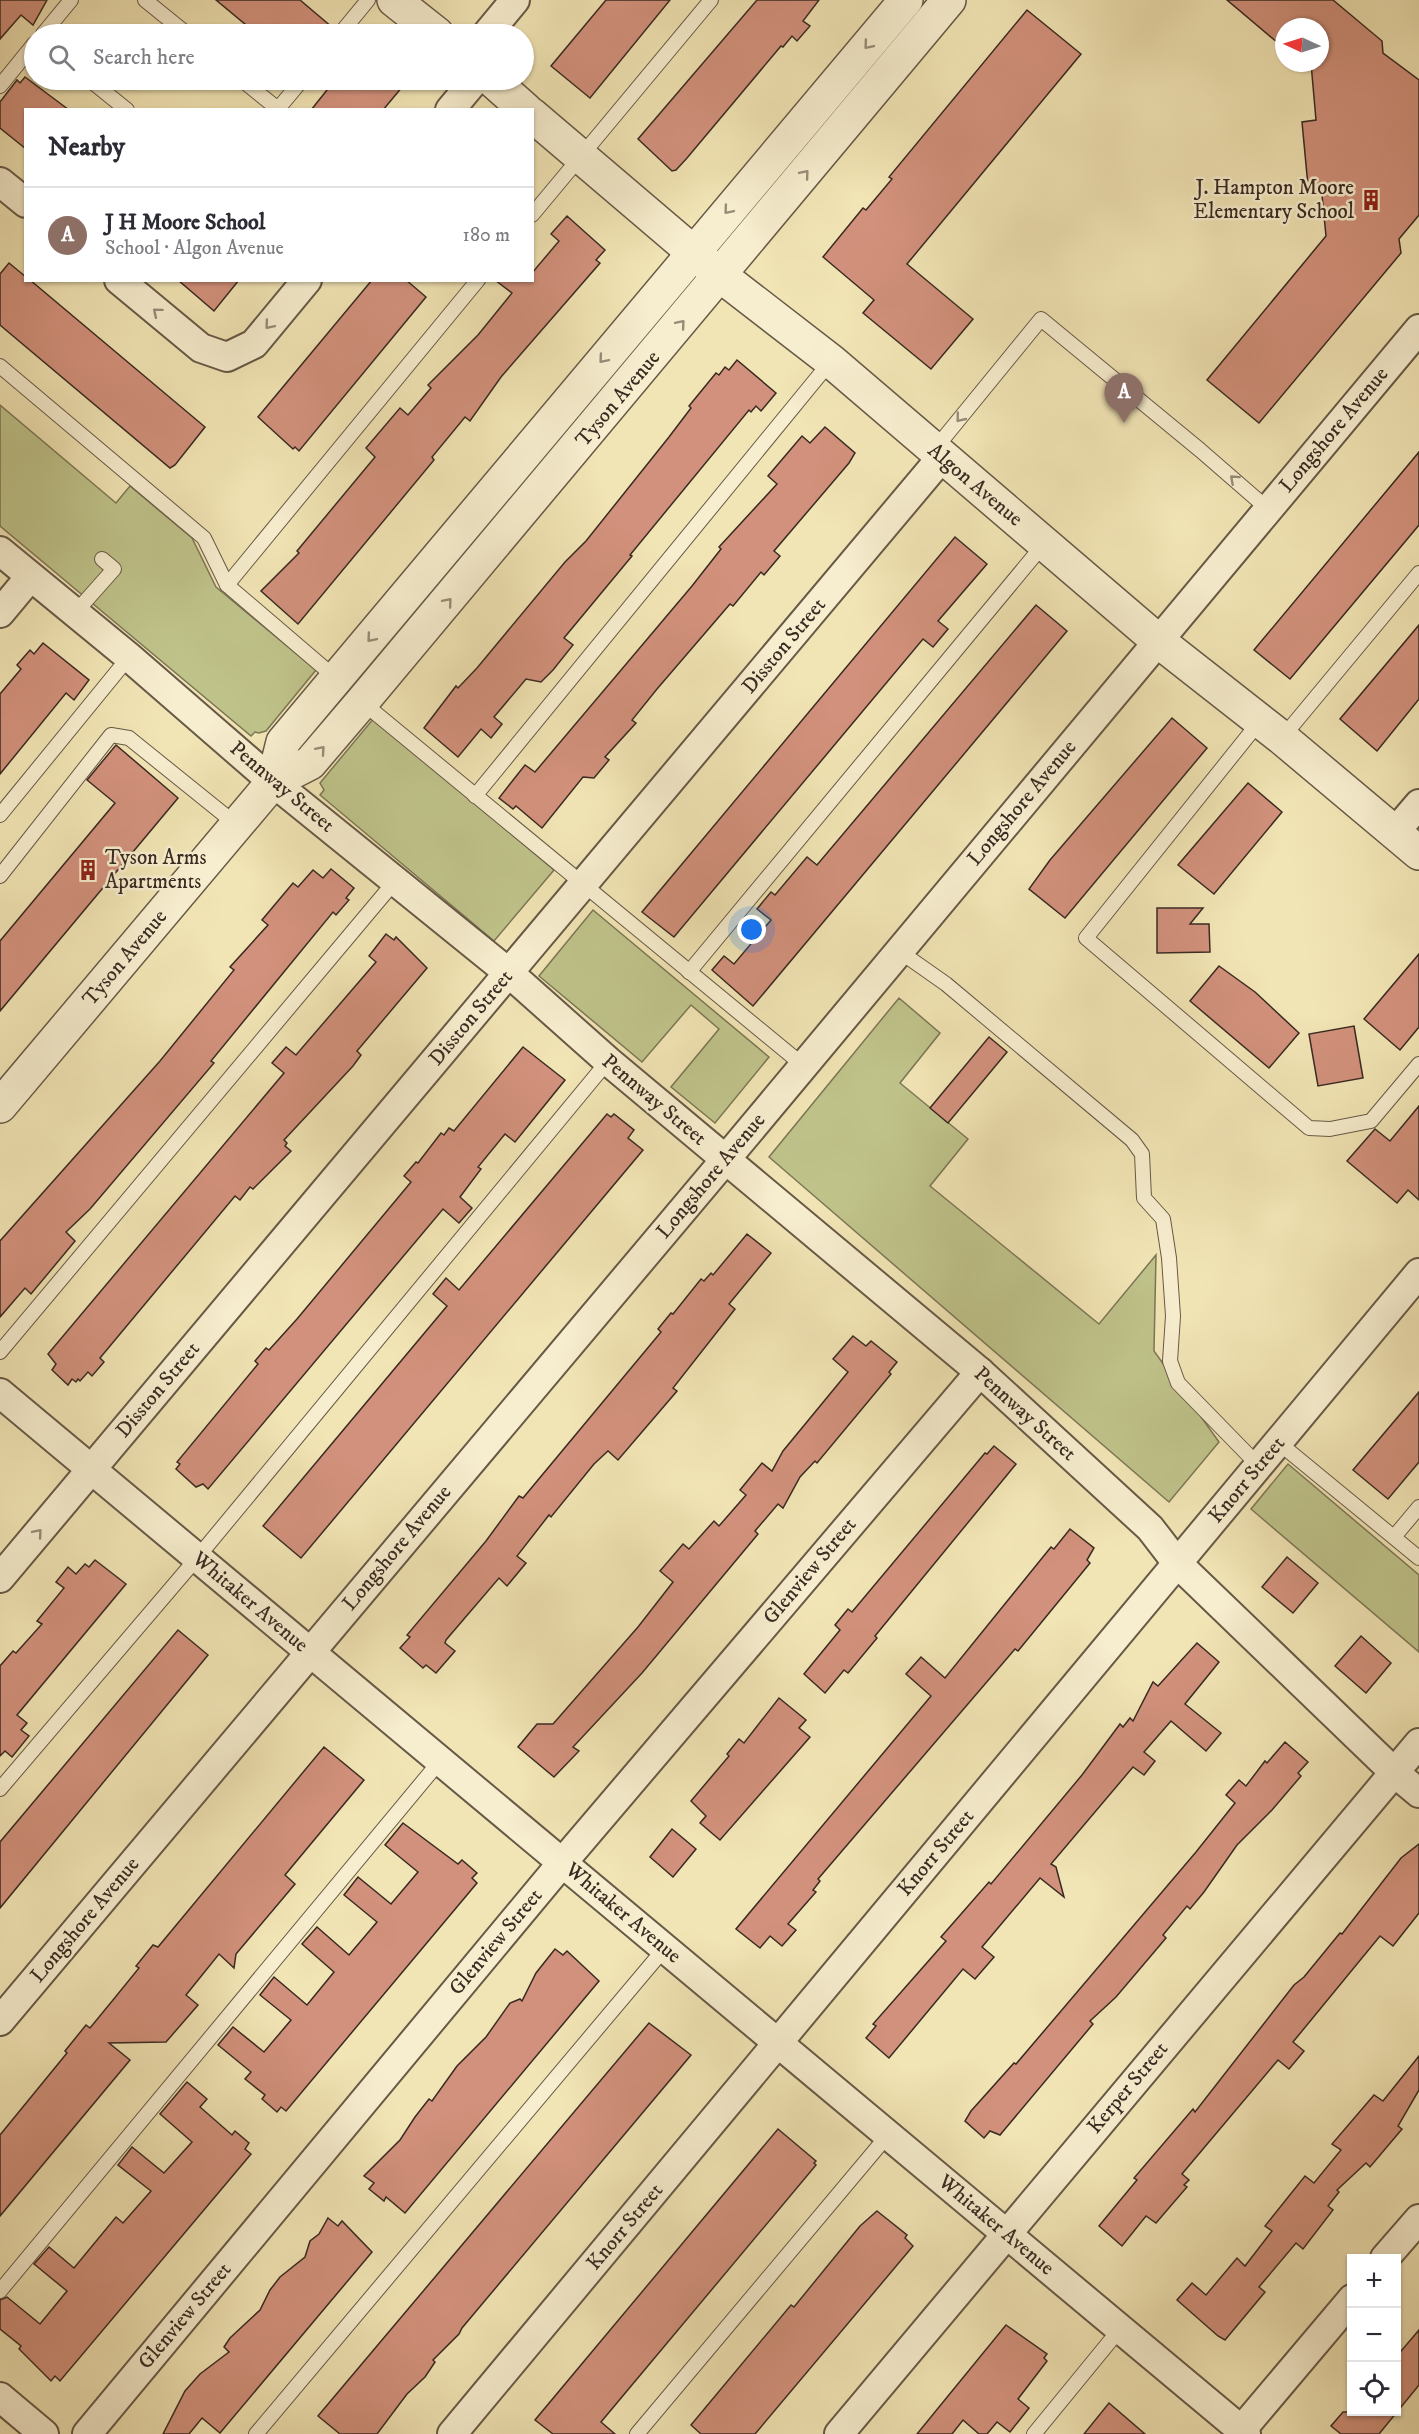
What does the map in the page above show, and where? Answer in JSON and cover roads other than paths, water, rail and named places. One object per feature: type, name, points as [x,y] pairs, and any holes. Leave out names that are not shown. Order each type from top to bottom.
[{"type":"street","points":[[394,0],[424,24]]},
{"type":"street","points":[[495,24],[515,0]]},
{"type":"street","name":"Tyson Avenue","points":[[273,782],[283,742],[906,0]]},
{"type":"street","name":"Tyson Avenue","points":[[0,1106],[273,782],[310,763],[500,540],[721,276],[934,6]]},
{"type":"street","points":[[452,108],[467,90]]},
{"type":"street","points":[[503,90],[524,108]]},
{"type":"street","name":"Algon Avenue","points":[[534,117],[721,276],[831,362],[1157,640],[1407,842]]},
{"type":"street","points":[[0,182],[24,201]]},
{"type":"street","points":[[127,283],[201,348],[227,357],[254,344],[305,282]]},
{"type":"street","name":"Longshore Avenue","points":[[0,2021],[726,1160],[1157,640],[1419,329]]},
{"type":"street","name":"Disston Street","points":[[0,1578],[584,886],[938,453]]},
{"type":"street","points":[[472,517],[500,540]]},
{"type":"street","name":"Pennway Street","points":[[0,551],[129,657],[273,782],[396,879],[509,973],[608,1061],[980,1372],[1150,1528],[1177,1563],[1395,1773],[1419,1793]]},
{"type":"street","points":[[0,613],[30,577]]},
{"type":"street","points":[[1407,842],[1419,804]]},
{"type":"street","name":"Knorr Street","points":[[452,2434],[1419,1273]]},
{"type":"street","name":"Glenview Street","points":[[87,2434],[562,1863],[980,1372]]},
{"type":"street","name":"Whitaker Avenue","points":[[0,1393],[1120,2329],[1241,2433]]},
{"type":"street","name":"Kerper Street","points":[[839,2434],[1005,2233],[1419,1743]]},
{"type":"street","points":[[1390,2254],[1419,2219]]},
{"type":"street","points":[[1241,2433],[1347,2305]]},
{"type":"street","points":[[0,2397],[44,2434]]},
{"type":"lane","points":[[51,24],[71,0]]},
{"type":"lane","points":[[145,0],[175,24]]},
{"type":"lane","points":[[348,24],[368,0]]},
{"type":"lane","points":[[534,213],[711,0]]},
{"type":"lane","points":[[0,86],[24,56]]},
{"type":"lane","points":[[102,90],[125,108]]},
{"type":"lane","points":[[254,90],[277,108]]},
{"type":"lane","points":[[279,108],[294,90]]},
{"type":"lane","points":[[227,585],[476,282]]},
{"type":"lane","points":[[938,453],[987,385],[1041,319],[1268,509]]},
{"type":"lane","points":[[475,796],[831,362]]},
{"type":"lane","points":[[0,366],[204,538],[227,585],[337,679]]},
{"type":"lane","points":[[689,972],[1044,544]]},
{"type":"lane","points":[[75,613],[114,569],[102,559]]},
{"type":"lane","points":[[1419,573],[1271,730],[1086,938],[1309,1128],[1330,1129],[1371,1121],[1419,1064]]},
{"type":"lane","points":[[0,814],[129,657]]},
{"type":"lane","points":[[362,702],[804,1066]]},
{"type":"lane","points":[[0,876],[111,735],[129,738],[237,825]]},
{"type":"lane","points":[[0,1352],[396,879]]},
{"type":"lane","points":[[899,951],[946,984],[1132,1140],[1142,1154],[1144,1198],[1163,1219],[1173,1316],[1170,1361],[1178,1383],[1259,1466]]},
{"type":"lane","points":[[0,1789],[197,1558],[608,1061]]},
{"type":"lane","points":[[1279,1443],[1419,1558]]},
{"type":"lane","points":[[1394,1537],[1419,1507]]},
{"type":"lane","points":[[0,2291],[440,1761]]},
{"type":"lane","points":[[256,2434],[665,1948]]},
{"type":"lane","points":[[637,2434],[888,2135]]},
{"type":"lane","points":[[1034,2434],[1120,2329]]},
{"type":"place","name":"J. Hampton Moore Elementary School","points":[[1371,200]]},
{"type":"place","name":"J H Moore School","points":[[1124,423]]},
{"type":"place","name":"Tyson Arms Apartments","points":[[88,870]]}]
